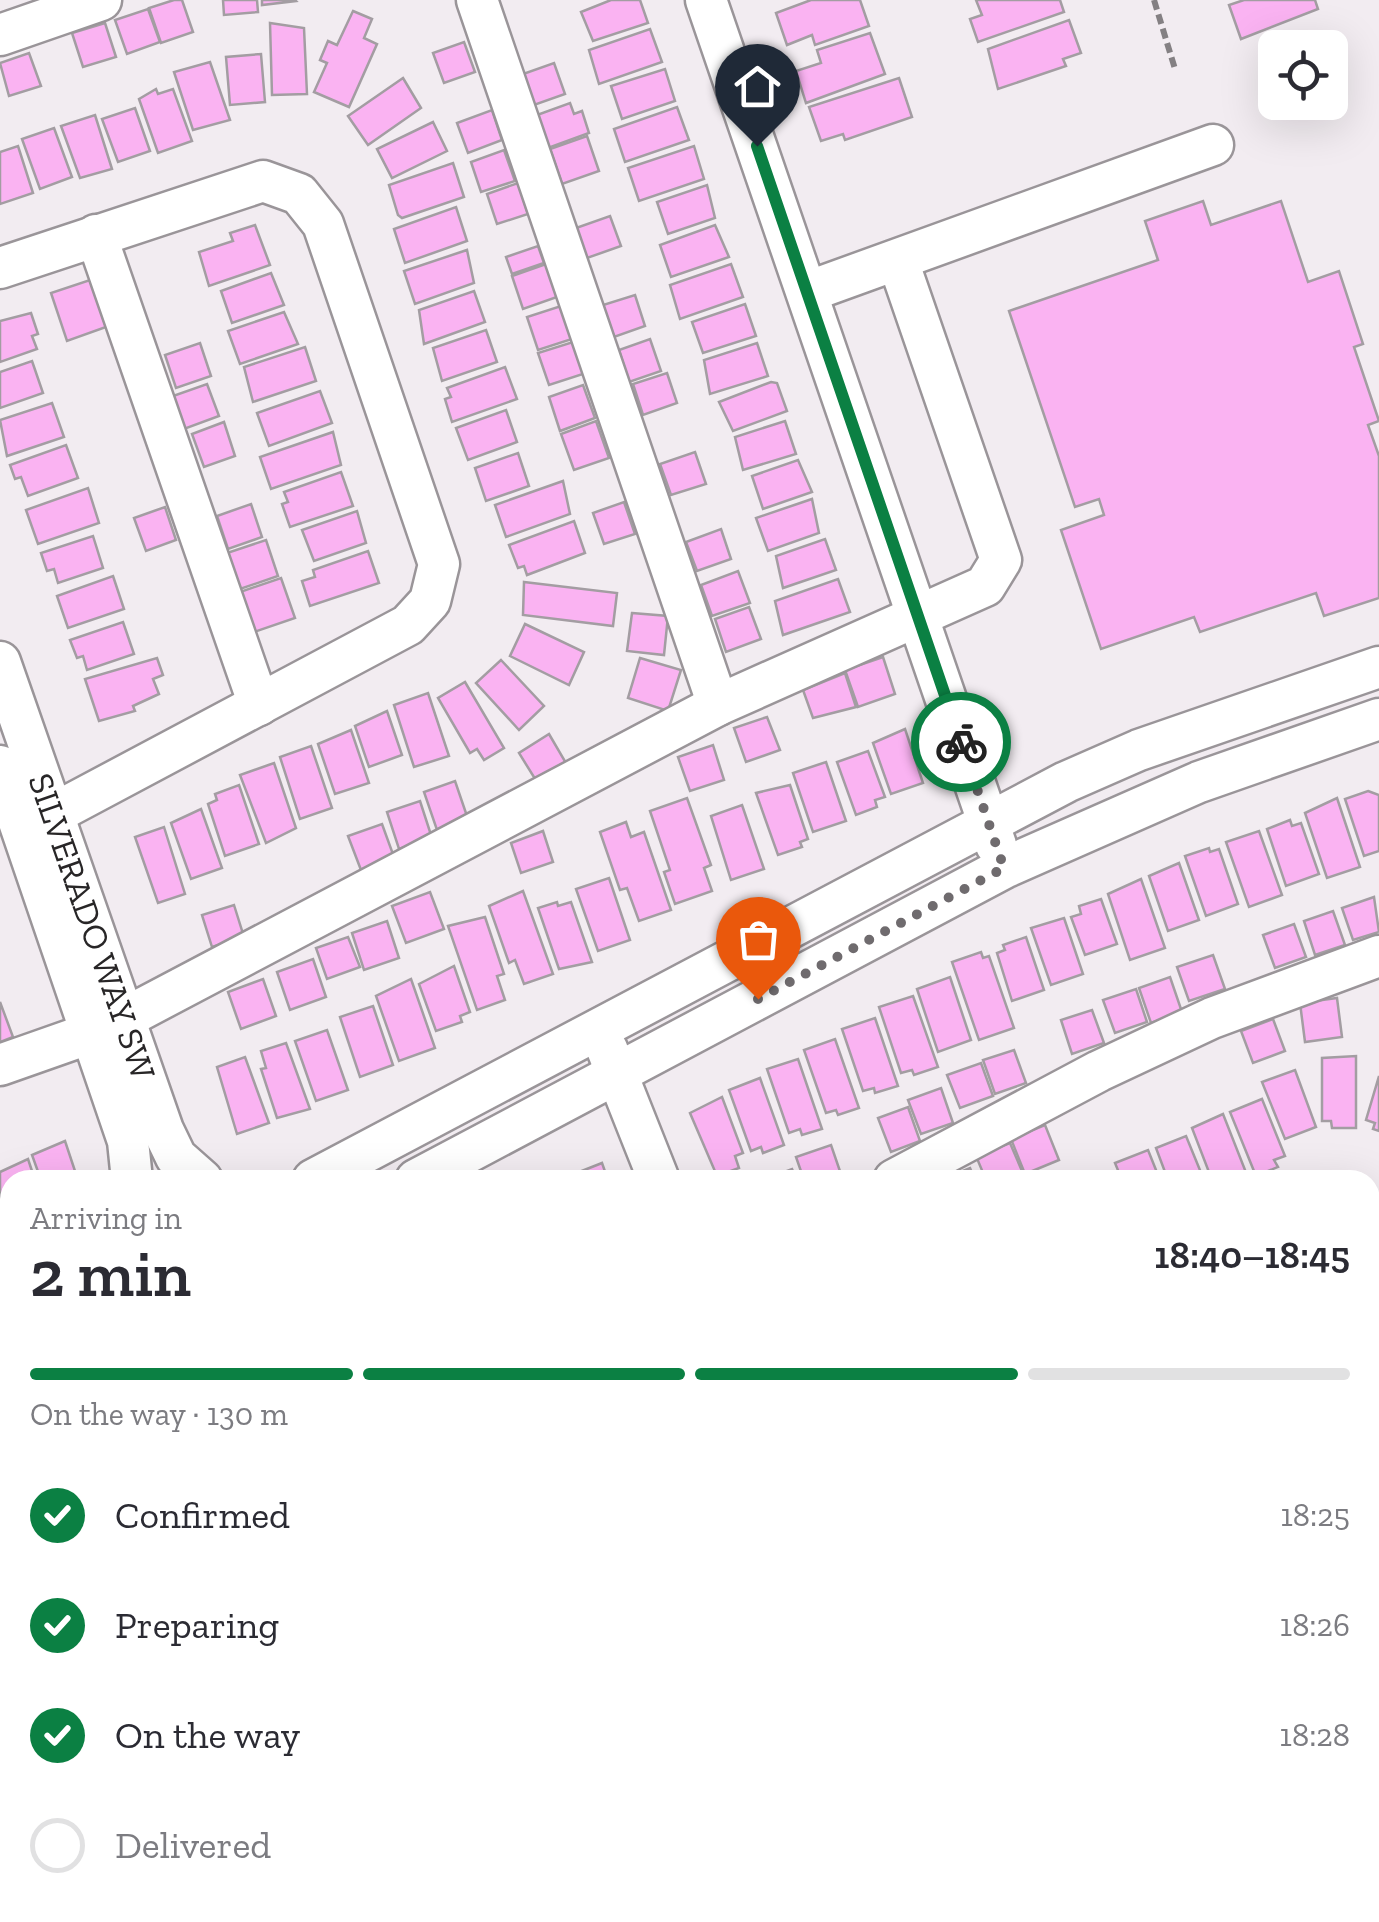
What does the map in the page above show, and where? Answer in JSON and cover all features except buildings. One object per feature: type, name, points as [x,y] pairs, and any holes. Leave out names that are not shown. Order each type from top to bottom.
[{"type":"street","points":[[0,35],[101,0]]},
{"type":"street","points":[[477,0],[718,705]]},
{"type":"street","points":[[706,0],[1004,868]]},
{"type":"street","points":[[807,292],[1212,146]]},
{"type":"street","points":[[0,268],[263,181],[299,194],[323,224],[439,564],[437,585],[420,616],[38,823]]},
{"type":"street","points":[[96,235],[258,705]]},
{"type":"street","points":[[0,1065],[107,1026],[718,705],[986,586],[1002,560],[898,261]]},
{"type":"street","name":"SILVERADO WAY SW","points":[[0,662],[38,823],[107,1026],[131,1170]]},
{"type":"street","points":[[332,1170],[988,820],[1139,750],[1379,667]]},
{"type":"street","points":[[435,1170],[1004,868],[1199,782],[1379,720]]},
{"type":"street","name":"SILVERADO WAY SW","points":[[0,766],[38,823]]},
{"type":"street","points":[[913,1170],[1098,1072],[1212,1018],[1379,956]]},
{"type":"street","name":"SILVERADO WAY SW","points":[[107,1026],[176,1157],[191,1170]]},
{"type":"street","points":[[598,1026],[656,1170]]},
{"type":"path","points":[[1154,0],[1175,69]]},
{"type":"way so far","points":[[758,999],[1004,868],[961,742]]},
{"type":"route","points":[[757,146],[961,742]]}]
